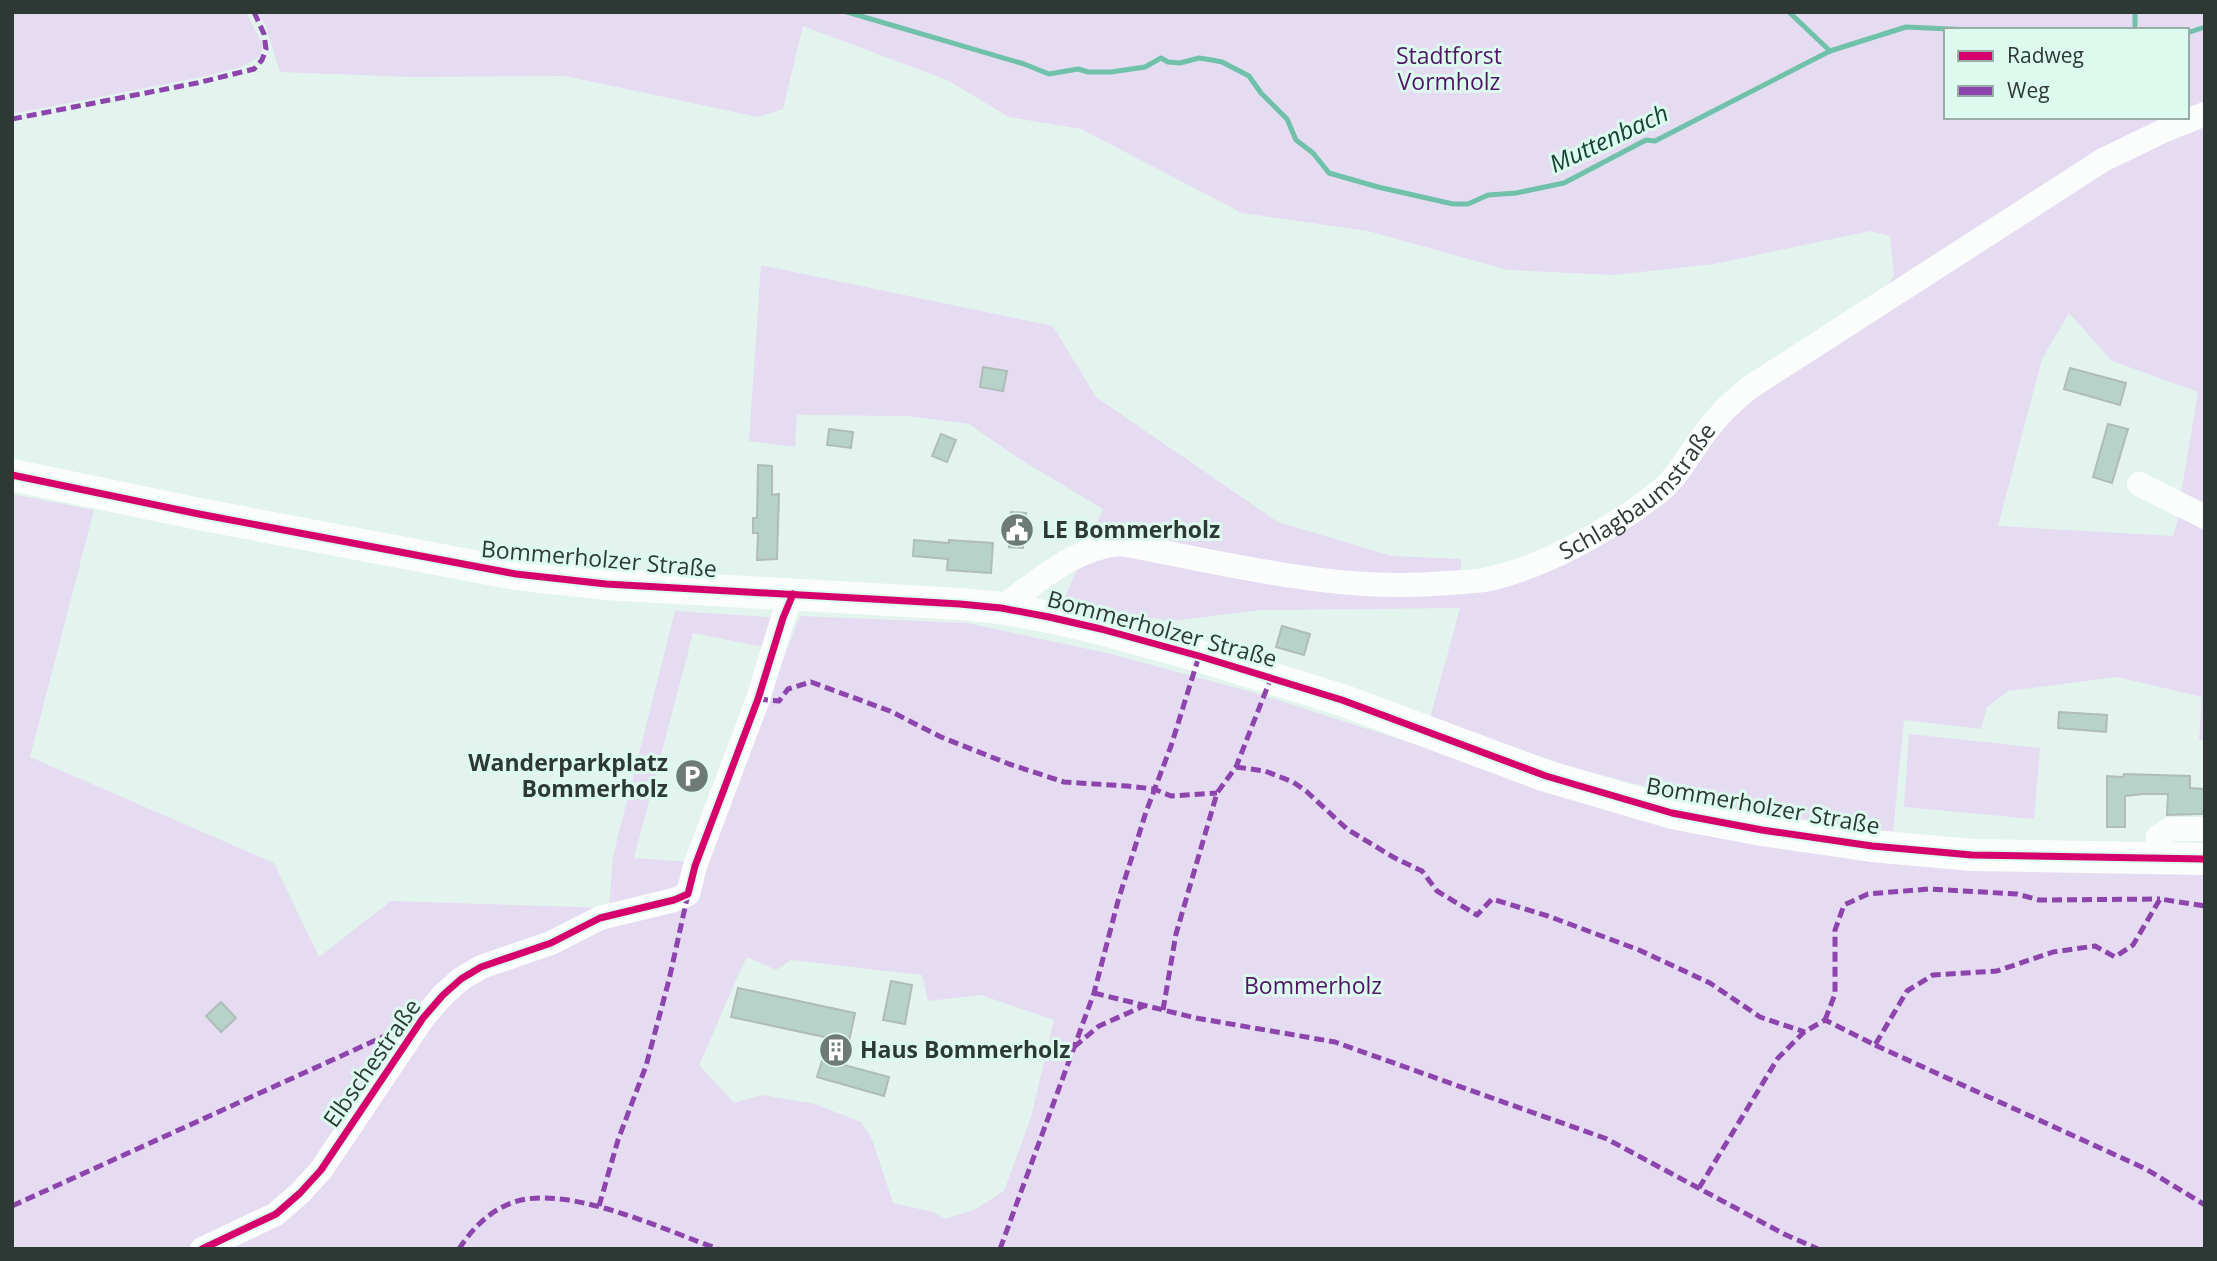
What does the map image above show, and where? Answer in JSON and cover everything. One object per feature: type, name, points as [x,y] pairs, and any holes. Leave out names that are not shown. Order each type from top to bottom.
[{"type":"main road","name":"Bommerholzer Straße","points":[[12,475],[199,514],[516,574],[606,584],[890,599],[1001,608],[1101,629],[1211,659],[1342,700],[1546,776],[1672,813],[1762,830],[1872,846],[1972,855],[2205,859]]},
{"type":"street","name":"Schlagbaumstraße","points":[[1001,608],[1079,554],[1101,545],[1121,544],[1338,584],[1411,586],[1483,580],[1526,568],[1583,540],[1657,494],[1676,474],[1706,431],[1731,402],[1749,388],[2103,160],[2205,114]]},
{"type":"street","points":[[2139,484],[2205,517]]},
{"type":"street","name":"Elbschestraße","points":[[202,1249],[276,1214],[300,1193],[321,1170],[424,1018],[461,979],[481,967],[551,943],[600,918],[674,901],[688,894],[700,853],[758,699],[793,594]]},
{"type":"street","points":[[2155,858],[2158,837],[2171,829],[2205,829]]},
{"type":"green space","points":[[12,12],[246,12],[263,45],[260,57],[241,67],[12,114]]},
{"type":"green space","name":"Stadtforst Vormholz","points":[[257,12],[2205,12],[2205,107],[2189,113],[2189,28],[1944,28],[1944,119],[2177,119],[1874,302],[1894,276],[1890,236],[1870,231],[1714,264],[1614,275],[1508,270],[1368,231],[1242,213],[1081,129],[1009,117],[947,80],[803,26],[783,109],[758,117],[565,76],[411,77],[280,72],[265,24]]},
{"type":"green space","points":[[2205,119],[2205,511],[2180,499],[2198,392],[2112,361],[2069,313],[2042,359],[1998,526],[2173,536],[2179,515],[2205,531],[2205,740],[2199,740],[2202,697],[2117,677],[2008,691],[1987,707],[1981,729],[1904,720],[1893,832],[1730,809],[1568,766],[1430,718],[1460,608],[1261,610],[1171,621],[1062,604],[1103,509],[1018,458],[969,424],[907,416],[797,415],[795,447],[749,441],[761,265],[1053,326],[1096,397],[1278,522],[1392,556],[1461,559],[1461,587],[1634,515],[1718,423],[2095,172]]},
{"type":"green space","name":"Bommerholz","points":[[12,494],[94,510],[30,757],[274,863],[319,957],[391,901],[609,908],[613,856],[675,611],[783,618],[773,649],[693,633],[634,858],[705,863],[800,616],[967,623],[1111,654],[1259,694],[1485,767],[1582,802],[2205,873],[2205,1249],[12,1249]],"holes":[[[747,957],[776,970],[791,960],[922,975],[928,1001],[981,995],[1054,1020],[1031,1117],[1004,1191],[974,1210],[945,1219],[933,1212],[893,1203],[872,1139],[861,1122],[815,1104],[762,1095],[734,1103],[699,1065]]]},
{"type":"green space","points":[[1909,734],[2040,748],[2034,819],[1904,807]]},
{"type":"building","points":[[983,367],[1007,371],[1003,391],[980,387]]},
{"type":"building","points":[[2070,368],[2126,383],[2120,405],[2064,389]]},
{"type":"building","points":[[2108,424],[2128,429],[2112,483],[2093,477]]},
{"type":"building","points":[[829,429],[853,432],[851,448],[827,445]]},
{"type":"building","points":[[941,434],[956,440],[947,462],[932,456]]},
{"type":"building","points":[[758,465],[772,466],[772,495],[779,494],[777,559],[757,560],[758,533],[753,533],[753,518],[757,518]]},
{"type":"building","name":"LE Bommerholz","points":[[1011,512],[1026,513],[1023,548],[1009,547]]},
{"type":"building","points":[[914,540],[993,543],[991,573],[947,570],[948,559],[913,556]]},
{"type":"building","points":[[1282,626],[1310,634],[1304,655],[1276,647]]},
{"type":"building","points":[[2059,712],[2107,715],[2106,732],[2058,728]]},
{"type":"building","points":[[2124,774],[2190,776],[2190,788],[2205,789],[2202,814],[2167,815],[2168,794],[2125,796],[2125,827],[2107,827],[2107,776],[2123,777]]},
{"type":"building","points":[[891,981],[912,985],[905,1024],[883,1020]]},
{"type":"building","name":"Haus Bommerholz","points":[[738,988],[855,1013],[844,1065],[889,1077],[884,1096],[817,1077],[829,1038],[731,1017]]},
{"type":"building","points":[[221,1002],[236,1018],[221,1032],[206,1016]]},
{"type":"waterway","name":"Muttenbach","points":[[847,12],[1024,64],[1049,74],[1078,69],[1111,72],[1145,67],[1161,58],[1180,63],[1199,58],[1222,62],[1249,76],[1261,93],[1287,119],[1296,140],[1313,153],[1329,173],[1453,204],[1468,204],[1488,195],[1516,193],[1564,183],[1646,140],[1655,141],[1830,51],[1906,27],[1944,29]]},
{"type":"waterway","points":[[1789,12],[1830,51]]},
{"type":"waterway","points":[[2135,12],[2135,28]]},
{"type":"waterway","name":"Muttenbach","points":[[2189,32],[2205,27]]},
{"type":"marked path","points":[[12,119],[197,83],[254,69],[262,60],[266,49],[264,34],[254,12]]},
{"type":"marked path","points":[[1000,1249],[1094,993],[1118,901],[1199,656]]},
{"type":"marked path","points":[[1163,1010],[1176,934],[1217,793],[1236,767],[1271,678]]},
{"type":"marked path","points":[[758,699],[779,701],[788,689],[811,682],[890,711],[941,737],[1009,764],[1064,782],[1154,789],[1171,796],[1217,793]]},
{"type":"marked path","points":[[1236,767],[1265,771],[1293,782],[1347,829],[1422,871],[1437,891],[1477,915],[1492,899],[1548,916],[1639,950],[1710,983],[1760,1017],[1805,1032]]},
{"type":"marked path","points":[[1825,1020],[1835,994],[1835,930],[1844,905],[1868,894],[1929,889],[2017,894],[2039,900],[2160,899]]},
{"type":"marked path","points":[[599,1206],[618,1140],[646,1066],[688,894]]},
{"type":"marked path","points":[[1699,1188],[1778,1058],[1804,1032],[1825,1020],[1875,1045],[1907,991],[1933,975],[1997,971],[2053,952],[2095,946],[2115,957],[2133,945],[2160,899],[2205,906]]},
{"type":"marked path","points":[[1094,993],[1196,1018],[1335,1042],[1607,1139],[1784,1234],[1818,1249]]},
{"type":"marked path","points":[[1074,1047],[1099,1026],[1146,1005]]},
{"type":"marked path","points":[[12,1206],[420,1020]]},
{"type":"marked path","points":[[1875,1045],[2146,1169],[2205,1205]]},
{"type":"marked path","points":[[459,1249],[479,1224],[497,1210],[516,1201],[549,1198],[598,1206],[718,1249]]},
{"type":"cycle path","points":[[12,475],[199,514],[516,574],[606,584],[960,604],[1049,617],[1199,656],[1342,700],[1546,776],[1672,813],[1762,830],[1872,846],[1972,855],[2205,859]]},
{"type":"cycle path","points":[[202,1249],[276,1214],[300,1193],[321,1170],[423,1018],[461,979],[481,967],[551,943],[600,918],[674,900],[688,894],[695,866],[758,699],[793,594]]},
{"type":"place","name":"LE Bommerholz","points":[[1017,530]]},
{"type":"place","name":"Wanderparkplatz Bommerholz","points":[[692,776]]},
{"type":"place","name":"Haus Bommerholz","points":[[836,1050]]}]
